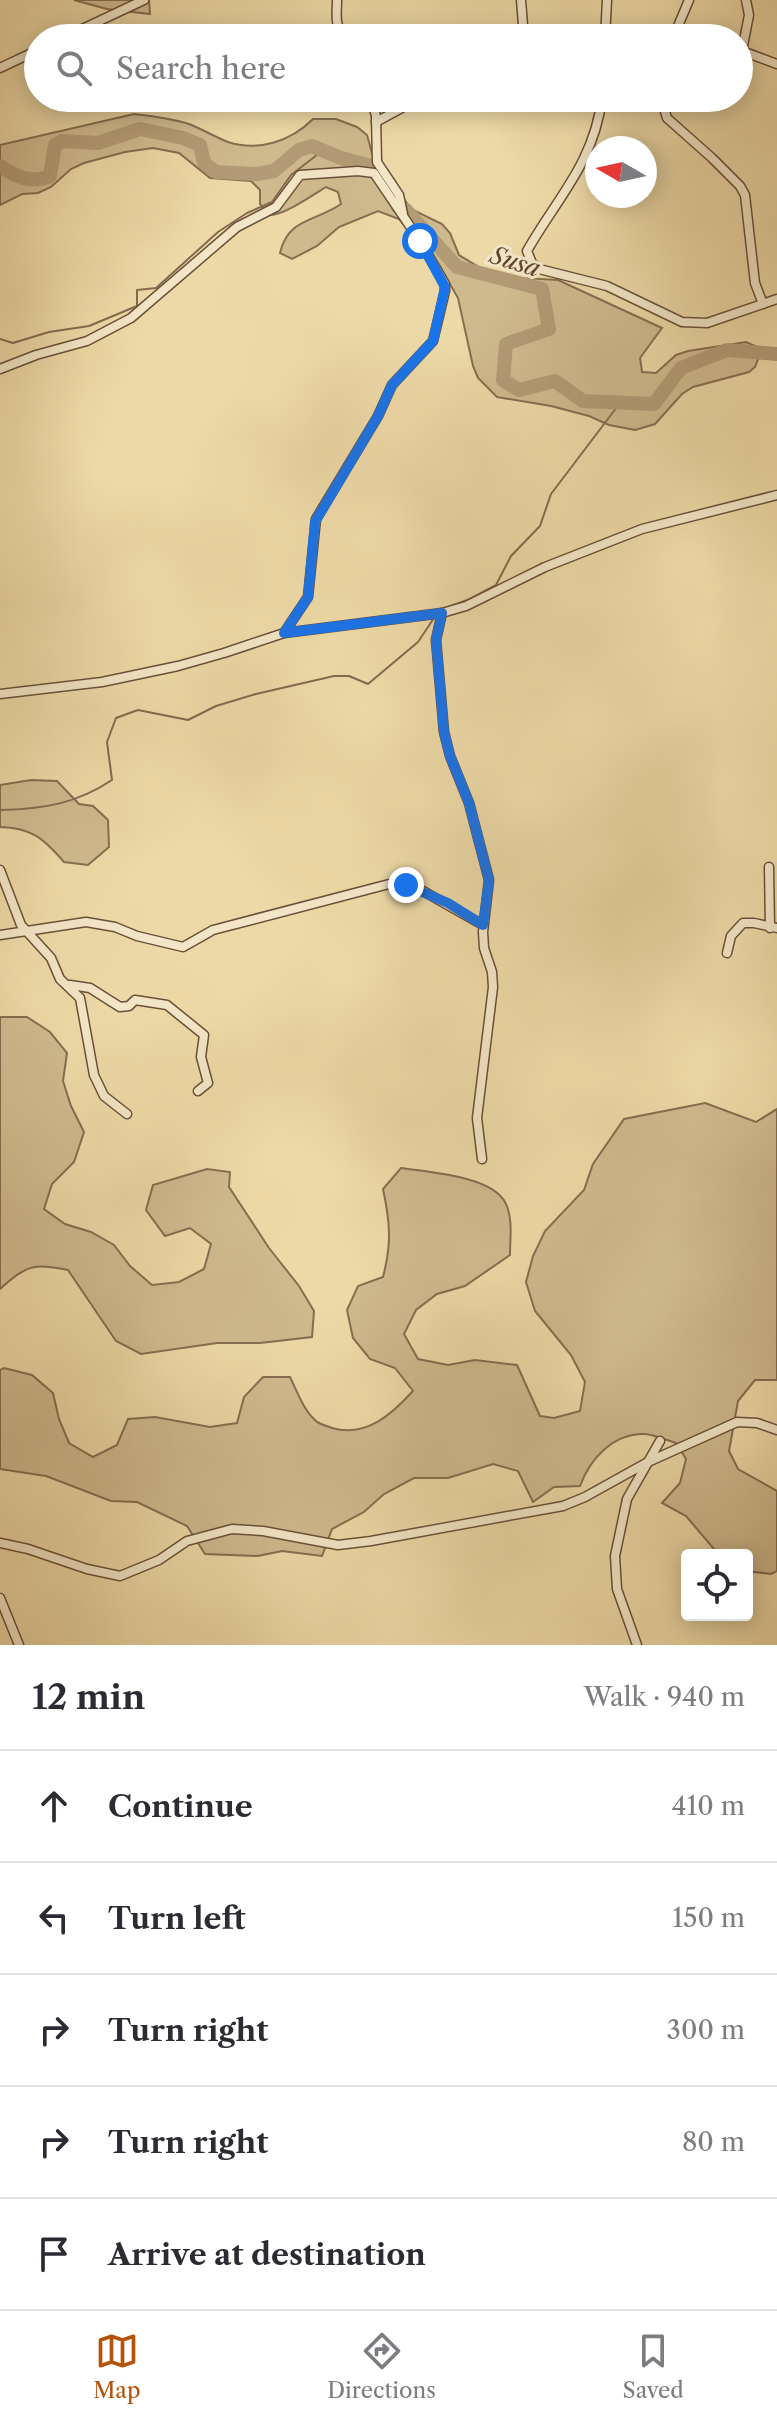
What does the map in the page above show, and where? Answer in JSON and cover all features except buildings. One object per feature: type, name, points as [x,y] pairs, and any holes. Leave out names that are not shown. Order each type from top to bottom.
[{"type":"street","points":[[93,24],[144,0]]},
{"type":"street","points":[[336,24],[337,0]]},
{"type":"street","points":[[521,0],[523,24]]},
{"type":"street","points":[[606,24],[607,0]]},
{"type":"street","points":[[679,24],[689,0]]},
{"type":"street","points":[[746,0],[747,24]]},
{"type":"street","points":[[753,55],[777,64]]},
{"type":"street","points":[[0,68],[24,57]]},
{"type":"street","points":[[374,112],[377,162],[399,195],[402,210]]},
{"type":"street","points":[[376,122],[394,112]]},
{"type":"street","points":[[599,112],[596,131],[585,158],[562,200],[527,251],[532,263],[543,270],[607,286],[682,322],[707,323],[777,299]]},
{"type":"street","points":[[665,112],[667,118],[730,176],[745,195],[755,283],[763,304]]},
{"type":"street","points":[[0,369],[87,341],[131,318],[237,227],[276,207],[300,175],[358,171],[374,173],[402,210],[445,284],[433,341],[392,385],[378,416],[316,519],[308,597],[284,633]]},
{"type":"street","points":[[0,694],[102,682],[224,653],[284,633],[438,613],[466,606],[545,567],[642,529],[777,495]]},
{"type":"street","points":[[438,613],[436,640],[444,732],[469,803],[489,880],[483,925],[484,948],[493,987],[477,1118],[482,1159]]},
{"type":"street","points":[[727,953],[731,936],[741,924],[750,922],[774,928],[769,867]]},
{"type":"street","points":[[0,870],[25,930],[51,958],[60,979],[80,998],[94,1075],[104,1096],[127,1114]]},
{"type":"street","points":[[0,935],[86,922],[183,947],[213,930],[393,883],[423,891],[483,925]]},
{"type":"street","points":[[66,984],[90,988],[120,1007],[129,1006],[135,1000],[167,1005],[204,1035],[201,1057],[208,1083],[198,1091]]},
{"type":"street","points":[[0,1543],[120,1576],[159,1560],[187,1541],[232,1529],[263,1531],[338,1545],[546,1510],[585,1497],[648,1462],[737,1422],[757,1423],[777,1430]]},
{"type":"street","points":[[637,1645],[617,1589],[615,1556],[625,1504],[660,1441]]},
{"type":"street","points":[[0,1598],[19,1645]]},
{"type":"shaded area","points":[[74,0],[149,0],[150,14],[107,9]]},
{"type":"shaded area","points":[[134,114],[182,122],[228,142],[251,146],[285,139],[313,119],[336,119],[357,127],[367,135],[372,153],[411,209],[442,224],[450,233],[459,255],[484,270],[522,278],[558,280],[662,328],[640,358],[642,372],[656,373],[676,355],[688,351],[746,342],[762,349],[755,367],[749,372],[693,387],[682,394],[655,424],[635,430],[551,406],[497,397],[478,378],[473,366],[458,298],[439,265],[399,219],[378,211],[339,227],[317,246],[292,259],[280,253],[289,233],[341,204],[338,192],[326,187],[290,209],[269,215],[260,204],[260,190],[251,181],[210,178],[179,153],[153,148],[84,163],[71,169],[51,187],[38,193],[22,194],[0,205],[0,145]]},
{"type":"shaded area","points":[[31,780],[57,781],[79,804],[93,806],[108,820],[109,847],[88,865],[64,862],[29,832],[0,827],[0,785]]},
{"type":"shaded area","points":[[0,1017],[27,1017],[50,1032],[67,1053],[63,1081],[84,1132],[74,1162],[52,1184],[44,1209],[65,1224],[91,1232],[114,1245],[130,1266],[152,1285],[179,1282],[204,1269],[211,1244],[190,1228],[165,1236],[146,1210],[153,1185],[207,1169],[230,1172],[229,1187],[314,1311],[312,1337],[260,1343],[217,1343],[141,1354],[116,1341],[68,1270],[31,1268],[0,1289]]},
{"type":"shaded area","points":[[705,1103],[756,1122],[777,1109],[777,1380],[755,1380],[738,1401],[729,1451],[738,1469],[777,1491],[777,1571],[771,1574],[753,1572],[753,1549],[714,1549],[686,1516],[662,1503],[680,1483],[686,1459],[676,1443],[645,1434],[623,1438],[604,1450],[590,1466],[580,1486],[554,1487],[533,1502],[518,1471],[493,1464],[448,1478],[414,1478],[384,1494],[364,1512],[332,1529],[322,1556],[282,1551],[258,1556],[205,1554],[187,1526],[137,1502],[111,1501],[46,1476],[0,1469],[0,1370],[4,1368],[32,1375],[53,1393],[69,1443],[93,1457],[117,1445],[128,1419],[155,1417],[210,1427],[237,1423],[244,1397],[263,1377],[290,1377],[311,1416],[332,1428],[356,1430],[387,1415],[413,1391],[395,1368],[370,1359],[353,1338],[347,1310],[358,1286],[383,1277],[389,1233],[383,1189],[401,1168],[459,1177],[488,1187],[506,1204],[510,1223],[510,1255],[465,1286],[437,1294],[416,1310],[404,1334],[418,1359],[448,1365],[475,1360],[517,1365],[540,1416],[554,1418],[580,1411],[585,1382],[571,1355],[535,1311],[526,1282],[533,1256],[545,1231],[584,1190],[593,1164],[624,1119]]},
{"type":"waterway","name":"Susa","points":[[0,166],[24,178],[43,178],[50,176],[55,145],[62,141],[98,143],[140,129],[200,145],[204,163],[216,172],[257,174],[274,171],[299,150],[312,146],[376,167],[390,184],[398,207],[406,210],[457,267],[542,289],[549,329],[506,344],[503,380],[519,390],[555,381],[583,401],[654,404],[681,368],[727,350],[777,354]]},
{"type":"waterway","points":[[0,339],[13,343],[49,332],[89,326],[137,306],[137,290],[156,288],[218,232],[247,213],[272,202],[291,175],[322,151]]},
{"type":"waterway","points":[[440,610],[496,585],[511,556],[540,526],[551,494],[620,403]]},
{"type":"waterway","points":[[0,810],[59,804],[85,795],[112,780],[107,742],[116,718],[138,710],[188,720],[216,706],[334,676],[349,676],[368,684],[418,642],[434,618]]},
{"type":"route","points":[[406,885],[448,903],[483,925],[489,880],[469,803],[446,743],[441,711],[436,640],[442,613],[284,633],[308,597],[316,519],[378,416],[392,385],[433,341],[445,284],[420,241]]}]
